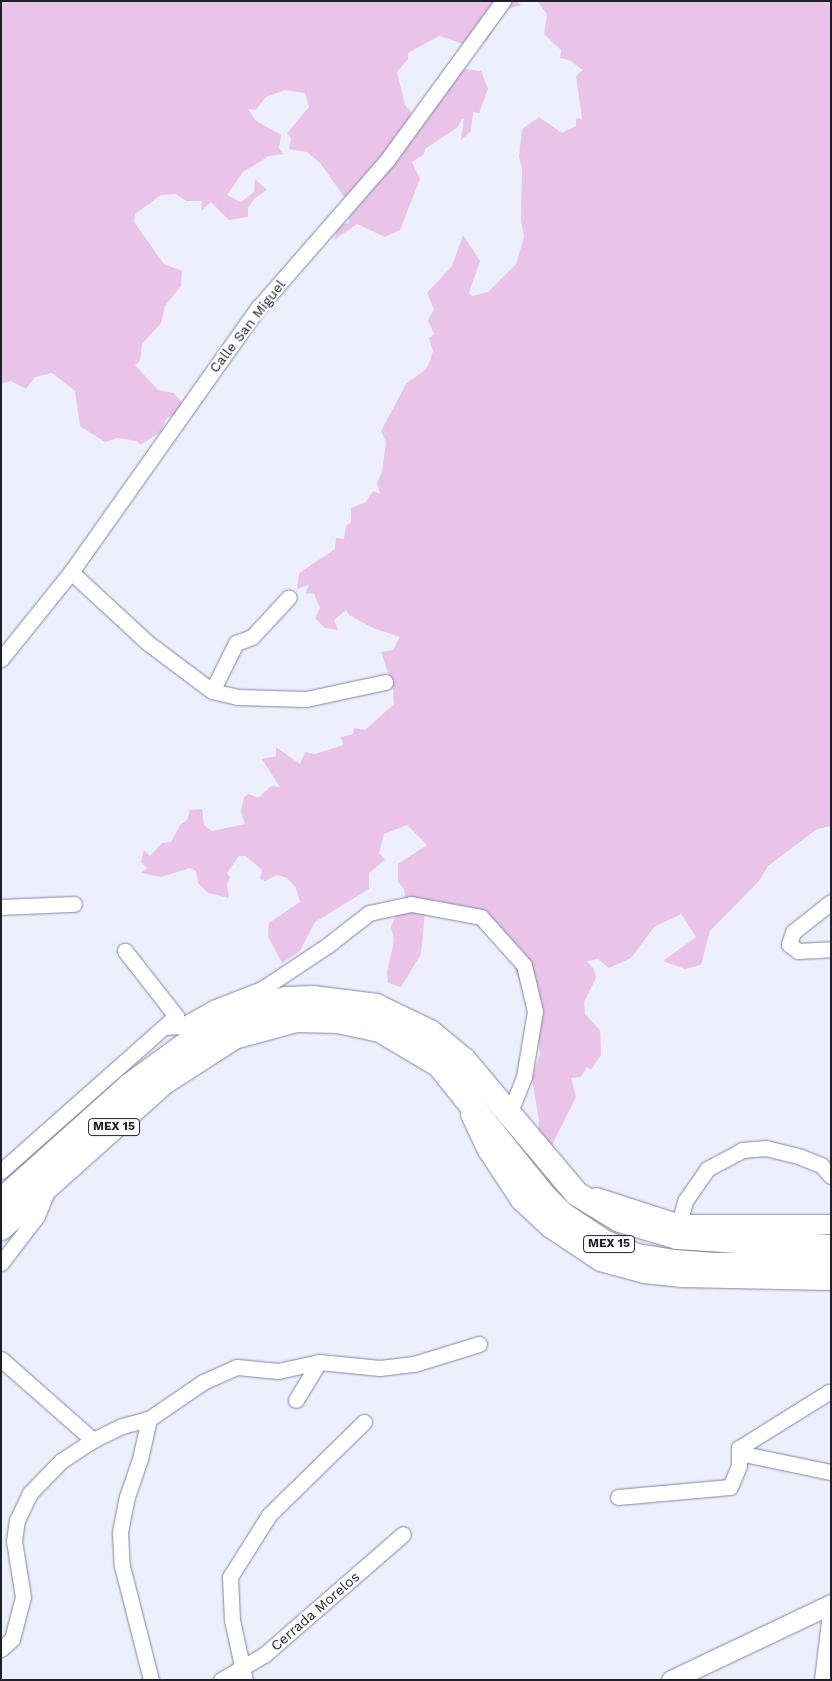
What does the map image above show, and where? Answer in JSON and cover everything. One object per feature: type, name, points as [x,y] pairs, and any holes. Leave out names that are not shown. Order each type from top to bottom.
[{"type":"main road","name":"MEX 15","points":[[1,1201],[129,1086],[210,1026],[258,1006],[287,999],[350,1001],[399,1015],[430,1032],[464,1060],[510,1112],[568,1185],[590,1204],[620,1220],[654,1232],[704,1239],[831,1247]]},
{"type":"main road","name":"MEX 15","points":[[1,1228],[163,1083],[234,1037],[296,1020],[338,1021],[380,1030],[426,1054],[456,1083],[543,1195],[567,1218],[604,1242],[637,1256],[674,1262],[715,1265],[831,1264]]},
{"type":"street","name":"Calle San Miguel","points":[[1,659],[71,572],[258,308],[387,160],[503,1]]},
{"type":"street","points":[[71,572],[148,644],[212,690],[238,697],[306,699],[385,682]]},
{"type":"street","points":[[212,690],[236,643],[252,637],[288,597]]},
{"type":"street","points":[[831,902],[793,932],[790,944],[798,951],[831,949]]},
{"type":"street","points":[[1,907],[74,904]]},
{"type":"street","points":[[164,1027],[181,1026],[213,1008],[262,989],[328,945],[369,913],[411,904],[481,917],[524,966],[534,1011],[524,1077],[510,1112]]},
{"type":"street","points":[[1,1171],[176,1016],[125,951]]},
{"type":"street","points":[[456,1083],[487,1150],[520,1200],[549,1227],[600,1261],[644,1273],[680,1277],[831,1280]]},
{"type":"street","points":[[679,1224],[685,1201],[707,1169],[742,1150],[766,1148],[801,1157],[821,1165],[831,1176]]},
{"type":"street","points":[[1,1263],[37,1216],[50,1185]]},
{"type":"street","points":[[568,1185],[617,1205],[679,1224],[831,1224]]},
{"type":"street","points":[[1,1649],[12,1639],[23,1598],[14,1541],[17,1520],[30,1492],[61,1461],[94,1440],[122,1426],[149,1419],[204,1382],[238,1367],[278,1371],[319,1362],[380,1368],[414,1364],[479,1344]]},
{"type":"street","points":[[1,1359],[94,1440]]},
{"type":"street","points":[[296,1400],[319,1362]]},
{"type":"street","points":[[618,1497],[730,1486],[739,1466],[739,1448],[829,1392]]},
{"type":"street","points":[[149,1419],[140,1458],[127,1496],[120,1533],[122,1566],[151,1680]]},
{"type":"street","points":[[243,1675],[232,1620],[230,1577],[269,1515],[364,1422]]},
{"type":"street","points":[[739,1453],[831,1472]]},
{"type":"street","name":"Cerrada Morelos","points":[[221,1680],[243,1675],[403,1534]]},
{"type":"street","points":[[671,1680],[831,1604]]},
{"type":"street","points":[[822,1680],[831,1604]]},
{"type":"shaded area","points":[[1,1],[517,1],[521,5],[507,9],[487,40],[475,48],[439,36],[408,53],[408,59],[397,72],[405,105],[411,111],[410,118],[464,69],[481,71],[488,89],[479,113],[473,112],[471,131],[461,140],[464,119],[461,120],[458,127],[425,149],[424,154],[412,162],[420,179],[400,230],[385,237],[357,224],[334,240],[339,225],[349,223],[348,202],[320,163],[307,152],[289,149],[291,138],[287,133],[309,107],[305,93],[285,90],[266,97],[256,110],[248,109],[255,120],[281,135],[279,148],[284,154],[269,156],[243,172],[227,195],[241,202],[254,192],[255,179],[267,190],[254,199],[248,208],[248,217],[229,220],[211,202],[201,211],[202,201],[186,201],[176,194],[161,195],[135,214],[134,222],[164,264],[182,271],[181,286],[165,306],[161,323],[142,344],[140,361],[135,365],[158,390],[174,393],[190,412],[177,412],[166,419],[161,432],[140,445],[137,441],[118,438],[105,442],[80,426],[75,391],[52,373],[35,377],[26,389],[11,381],[1,384]]},
{"type":"shaded area","points":[[537,1],[831,1],[831,826],[817,829],[768,866],[759,881],[710,931],[701,965],[685,969],[663,961],[696,937],[681,914],[654,927],[631,958],[609,968],[598,959],[587,961],[594,969],[596,978],[584,1002],[585,1014],[600,1030],[601,1055],[591,1070],[587,1067],[581,1077],[571,1078],[576,1097],[552,1145],[538,1132],[539,1121],[532,1078],[540,1054],[536,1021],[516,973],[508,939],[487,911],[434,900],[425,913],[421,954],[401,987],[388,983],[387,972],[394,941],[391,927],[401,903],[406,906],[404,889],[398,882],[398,864],[427,845],[407,825],[384,834],[379,853],[385,860],[369,873],[369,889],[315,922],[300,951],[282,963],[268,937],[269,923],[300,902],[296,888],[287,878],[277,875],[265,881],[260,879],[262,870],[246,856],[239,856],[227,873],[230,877],[227,884],[229,898],[208,893],[198,883],[196,871],[190,868],[161,877],[141,873],[147,868],[141,862],[144,850],[150,856],[162,843],[171,842],[180,825],[187,820],[190,810],[202,809],[204,825],[212,831],[245,824],[241,812],[244,797],[249,794],[258,798],[271,786],[280,787],[262,759],[276,756],[276,747],[300,764],[305,752],[315,754],[343,745],[341,737],[353,734],[354,728],[365,730],[394,704],[393,688],[381,652],[393,650],[400,637],[373,628],[349,615],[346,610],[334,620],[338,630],[325,628],[315,618],[320,608],[314,594],[305,593],[309,585],[297,589],[299,573],[335,549],[336,538],[344,539],[346,526],[351,522],[351,508],[366,502],[373,491],[380,494],[377,483],[382,472],[386,442],[381,431],[406,384],[425,370],[430,361],[433,351],[429,338],[434,334],[428,320],[434,309],[427,293],[452,266],[463,235],[480,261],[469,293],[472,296],[488,292],[516,264],[524,237],[521,219],[522,169],[519,157],[522,129],[539,117],[562,133],[576,126],[576,118],[582,119],[576,76],[583,70],[569,60],[560,58],[561,50],[544,34],[547,14]]}]
